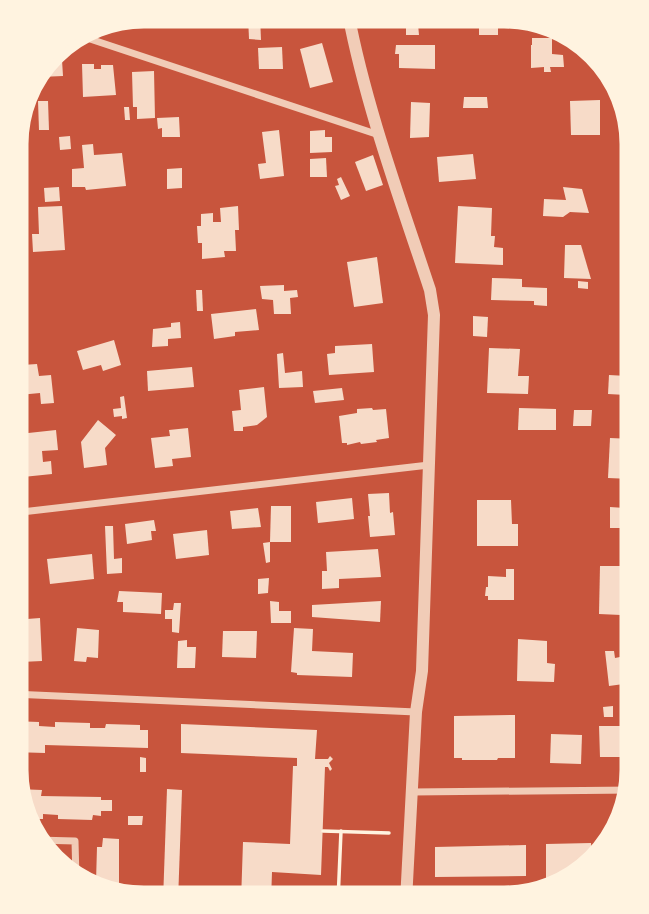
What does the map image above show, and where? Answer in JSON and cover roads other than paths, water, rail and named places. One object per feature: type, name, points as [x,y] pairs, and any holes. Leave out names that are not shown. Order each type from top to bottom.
[{"type":"street","points":[[350,24],[380,135],[432,301],[434,315],[422,671],[416,712],[407,890]]},
{"type":"street","points":[[89,39],[380,135]]},
{"type":"street","points":[[24,512],[430,465]]},
{"type":"street","points":[[24,695],[416,712]]},
{"type":"street","points":[[412,792],[622,790]]},
{"type":"street","points":[[47,840],[75,841],[76,868]]}]
